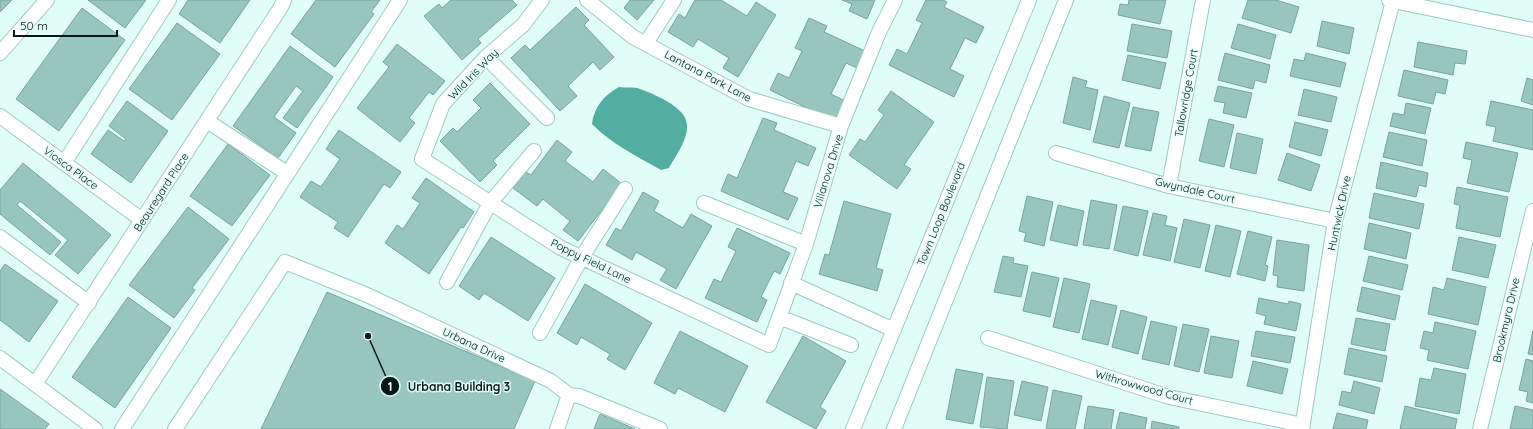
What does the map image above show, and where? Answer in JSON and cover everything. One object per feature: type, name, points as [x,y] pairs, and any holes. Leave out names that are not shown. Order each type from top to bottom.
[{"type":"street","points":[[0,53],[47,0]]},
{"type":"street","points":[[64,163],[169,0]]},
{"type":"street","name":"Beauregard Place","points":[[35,384],[281,8],[284,0]]},
{"type":"street","points":[[122,429],[287,172],[400,0]]},
{"type":"street","name":"Wild Iris Way","points":[[422,160],[443,104],[486,57],[523,25],[542,0]]},
{"type":"street","name":"Lantana Park Lane","points":[[587,0],[633,37],[749,99],[841,126]]},
{"type":"street","points":[[646,43],[674,0]]},
{"type":"street","name":"Villanova Drive","points":[[769,345],[806,244],[841,126],[879,32],[895,0]]},
{"type":"street","name":"Town Loop Boulevard","points":[[853,429],[1029,0]]},
{"type":"street","points":[[894,429],[1066,0]]},
{"type":"street","name":"Tallowridge Court","points":[[1170,186],[1204,0]]},
{"type":"street","points":[[1391,0],[1533,30]]},
{"type":"street","name":"Huntwick Drive","points":[[1302,427],[1335,221],[1391,0]]},
{"type":"street","points":[[486,57],[547,118]]},
{"type":"street","name":"Viosca Place","points":[[0,116],[142,220]]},
{"type":"street","points":[[207,121],[287,172]]},
{"type":"street","points":[[447,282],[490,203],[534,151]]},
{"type":"street","name":"Gwyndale Court","points":[[1056,153],[1170,186],[1335,221]]},
{"type":"street","name":"Poppy Field Lane","points":[[422,160],[561,248],[769,345]]},
{"type":"street","points":[[540,333],[582,257],[625,189]]},
{"type":"street","points":[[704,203],[806,244]]},
{"type":"street","name":"Brookmyra Drive","points":[[1480,429],[1533,211]]},
{"type":"street","points":[[0,237],[89,303]]},
{"type":"street","name":"Urbana Drive","points":[[175,429],[285,262],[367,295],[551,380],[570,396],[578,396],[660,429]]},
{"type":"street","points":[[792,282],[894,330]]},
{"type":"street","points":[[779,317],[851,345]]},
{"type":"street","name":"Withrowwood Court","points":[[988,338],[1169,397],[1302,427]]},
{"type":"street","points":[[0,358],[95,429]]},
{"type":"street","points":[[557,429],[570,396]]},
{"type":"shaded area","points":[[619,87],[637,88],[651,93],[675,107],[685,118],[687,125],[686,136],[669,168],[661,170],[633,155],[608,138],[592,124],[597,107],[604,98]]},
{"type":"building","points":[[0,0],[12,0],[0,12]]},
{"type":"building","points":[[88,0],[146,0],[125,28]]},
{"type":"building","points":[[188,0],[250,0],[220,43],[179,14]]},
{"type":"building","points":[[316,0],[380,0],[371,12],[374,14],[335,67],[291,34]]},
{"type":"building","points":[[451,0],[512,0],[517,5],[478,39],[481,43],[462,60],[424,16],[439,4],[442,8]]},
{"type":"building","points":[[630,0],[654,0],[637,20],[624,8]]},
{"type":"building","points":[[695,0],[721,0],[747,16],[756,2],[776,15],[738,77],[723,68],[729,58],[698,39],[693,47],[668,32],[679,14],[685,18]]},
{"type":"building","points":[[842,0],[875,0],[867,19],[849,11],[852,4]]},
{"type":"building","points":[[926,0],[943,0],[947,2],[944,7],[984,27],[976,43],[965,38],[950,69],[964,76],[954,97],[889,65],[897,49],[907,54],[922,23],[916,20]]},
{"type":"building","points":[[1129,0],[1166,0],[1160,24],[1118,15],[1120,4],[1128,5]]},
{"type":"building","points":[[1248,0],[1276,0],[1299,7],[1291,33],[1242,18]]},
{"type":"building","points":[[576,7],[589,20],[584,25],[614,57],[600,70],[593,62],[568,86],[577,96],[560,111],[511,58],[525,45],[530,50]]},
{"type":"building","points":[[82,8],[125,40],[59,131],[16,99]]},
{"type":"building","points":[[809,18],[827,26],[824,32],[865,51],[857,68],[846,63],[831,94],[845,101],[836,122],[770,90],[778,73],[789,78],[802,51],[795,48]]},
{"type":"building","points":[[1322,21],[1354,28],[1349,54],[1317,46]]},
{"type":"building","points":[[177,23],[220,54],[172,120],[129,89]]},
{"type":"building","points":[[1132,24],[1172,31],[1167,58],[1127,51]]},
{"type":"building","points":[[1238,24],[1276,35],[1270,59],[1231,48]]},
{"type":"building","points":[[1418,42],[1467,51],[1465,64],[1455,63],[1453,75],[1414,67]]},
{"type":"building","points":[[397,44],[445,81],[433,95],[429,92],[409,118],[415,123],[400,142],[357,108],[389,67],[383,62]]},
{"type":"building","points":[[290,46],[333,77],[297,128],[283,118],[303,91],[296,86],[274,117],[296,133],[278,158],[233,126]]},
{"type":"building","points":[[1225,53],[1270,65],[1266,83],[1255,80],[1253,89],[1218,80]]},
{"type":"building","points":[[1306,53],[1346,63],[1340,87],[1290,76],[1294,59],[1304,61]]},
{"type":"building","points":[[1128,55],[1166,63],[1160,89],[1122,80]]},
{"type":"building","points":[[1404,70],[1448,80],[1445,94],[1436,92],[1433,104],[1398,96]]},
{"type":"building","points":[[1073,77],[1087,81],[1085,87],[1098,90],[1090,130],[1063,123]]},
{"type":"building","points":[[1527,78],[1533,80],[1533,105],[1521,101]]},
{"type":"building","points":[[490,83],[530,124],[493,161],[497,165],[480,182],[440,141],[453,128],[457,132],[481,108],[473,100]]},
{"type":"building","points":[[1218,86],[1252,93],[1246,118],[1223,113],[1225,103],[1214,101]]},
{"type":"building","points":[[1304,89],[1337,97],[1331,122],[1298,115]]},
{"type":"building","points":[[891,91],[934,122],[904,165],[911,169],[897,189],[849,155],[860,139],[865,142],[884,115],[878,110]]},
{"type":"building","points":[[1104,96],[1130,103],[1119,148],[1093,142]]},
{"type":"building","points":[[127,101],[168,131],[131,183],[91,154],[108,130],[124,141],[126,139],[109,126]]},
{"type":"building","points":[[1491,101],[1533,110],[1533,150],[1493,141],[1496,127],[1486,125]]},
{"type":"building","points":[[1406,103],[1431,108],[1425,134],[1390,126],[1393,113],[1404,115]]},
{"type":"building","points":[[1133,107],[1159,112],[1151,151],[1125,146]]},
{"type":"building","points":[[763,118],[777,123],[774,130],[816,148],[808,166],[796,161],[783,192],[798,198],[788,220],[721,191],[728,174],[737,178]]},
{"type":"building","points":[[1209,119],[1234,125],[1224,167],[1199,161]]},
{"type":"building","points":[[1295,122],[1328,130],[1321,156],[1289,147]]},
{"type":"building","points":[[339,130],[401,172],[390,188],[384,184],[348,237],[334,228],[338,222],[300,197],[311,181],[321,187],[340,159],[326,149]]},
{"type":"building","points":[[1389,132],[1427,140],[1422,166],[1383,157]]},
{"type":"building","points":[[1237,133],[1263,139],[1256,174],[1230,168]]},
{"type":"building","points":[[557,140],[572,152],[565,161],[593,182],[603,169],[622,184],[578,241],[563,230],[570,221],[543,199],[537,206],[513,188],[526,172],[531,175]]},
{"type":"building","points":[[1466,142],[1518,153],[1509,192],[1467,183],[1472,160],[1463,158]]},
{"type":"building","points":[[228,144],[270,175],[232,226],[190,196]]},
{"type":"building","points":[[1287,153],[1320,165],[1311,191],[1278,180]]},
{"type":"building","points":[[1381,162],[1428,173],[1426,187],[1419,185],[1416,197],[1376,188]]},
{"type":"building","points":[[23,163],[111,235],[78,274],[55,255],[68,240],[20,201],[17,205],[61,242],[50,255],[0,214],[0,190]]},
{"type":"building","points":[[426,178],[474,212],[463,228],[461,227],[429,274],[385,243],[397,225],[403,229],[420,203],[412,198]]},
{"type":"building","points":[[1457,187],[1508,197],[1500,237],[1456,228],[1460,205],[1454,204]]},
{"type":"building","points":[[643,192],[659,201],[654,211],[683,228],[691,214],[712,226],[676,289],[660,280],[667,269],[636,252],[632,260],[606,245],[616,228],[621,231]]},
{"type":"building","points":[[1374,193],[1424,204],[1419,229],[1369,218]]},
{"type":"building","points":[[1027,196],[1053,202],[1044,246],[1024,241],[1026,233],[1019,231]]},
{"type":"building","points":[[1091,200],[1117,205],[1109,249],[1083,245]]},
{"type":"building","points":[[844,201],[891,214],[876,268],[883,270],[877,291],[819,274],[825,254],[829,255]]},
{"type":"building","points":[[1058,205],[1084,211],[1077,246],[1050,240]]},
{"type":"building","points":[[1123,206],[1148,211],[1138,256],[1114,250]]},
{"type":"building","points":[[188,207],[229,239],[192,288],[195,290],[174,318],[129,285]]},
{"type":"building","points":[[1153,213],[1167,216],[1165,225],[1177,228],[1170,261],[1143,255]]},
{"type":"building","points":[[1184,219],[1210,225],[1200,268],[1174,262]]},
{"type":"building","points":[[1369,223],[1411,233],[1406,259],[1364,249]]},
{"type":"building","points":[[1216,225],[1241,231],[1230,277],[1205,271]]},
{"type":"building","points":[[737,228],[790,253],[780,274],[774,271],[761,297],[767,300],[757,322],[705,298],[714,279],[721,282],[736,251],[728,247]]},
{"type":"building","points":[[1248,231],[1272,237],[1265,265],[1268,266],[1265,281],[1237,274]]},
{"type":"building","points":[[491,237],[555,278],[528,321],[484,293],[479,300],[459,286]]},
{"type":"building","points":[[1459,237],[1496,245],[1488,278],[1452,270]]},
{"type":"building","points":[[1277,240],[1309,245],[1304,291],[1277,287],[1278,276],[1273,275]]},
{"type":"building","points":[[1003,256],[1014,258],[1013,263],[1028,266],[1021,297],[994,292]]},
{"type":"building","points":[[1369,256],[1408,265],[1402,290],[1363,281]]},
{"type":"building","points":[[5,264],[58,301],[29,342],[0,320],[0,271]]},
{"type":"building","points":[[1032,272],[1059,278],[1050,317],[1023,311]]},
{"type":"building","points":[[1064,278],[1090,284],[1079,333],[1053,327]]},
{"type":"building","points":[[1447,278],[1486,287],[1478,325],[1428,314],[1433,287],[1444,290]]},
{"type":"building","points":[[585,284],[652,323],[625,370],[607,359],[610,354],[581,337],[577,345],[557,333]]},
{"type":"building","points":[[1362,287],[1400,296],[1395,320],[1357,311]]},
{"type":"building","points":[[327,292],[535,381],[514,429],[261,429]]},
{"type":"building","points":[[128,297],[171,328],[115,408],[72,377]]},
{"type":"building","points":[[1259,298],[1288,304],[1289,301],[1301,304],[1296,331],[1264,324],[1266,316],[1256,313]]},
{"type":"building","points":[[1091,300],[1117,306],[1108,345],[1082,339]]},
{"type":"building","points":[[1121,310],[1147,317],[1138,354],[1112,347]]},
{"type":"building","points":[[1356,318],[1390,324],[1385,351],[1351,344]]},
{"type":"building","points":[[1151,321],[1177,327],[1169,365],[1142,359]]},
{"type":"building","points":[[1435,322],[1476,331],[1468,369],[1427,360],[1429,350],[1420,348],[1424,331],[1433,333]]},
{"type":"building","points":[[1183,324],[1209,329],[1199,372],[1174,366]]},
{"type":"building","points":[[680,331],[748,366],[725,412],[678,388],[675,394],[654,383]]},
{"type":"building","points":[[1256,331],[1295,337],[1290,363],[1251,356]]},
{"type":"building","points":[[1533,331],[1533,355],[1528,354]]},
{"type":"building","points":[[803,336],[846,361],[820,407],[826,411],[816,429],[766,402]]},
{"type":"building","points":[[1211,336],[1239,341],[1232,378],[1204,373]]},
{"type":"building","points":[[1349,348],[1387,356],[1382,382],[1344,374]]},
{"type":"building","points":[[1526,359],[1533,361],[1533,403],[1526,401],[1528,392],[1519,390]]},
{"type":"building","points":[[1253,361],[1288,369],[1282,394],[1247,386]]},
{"type":"building","points":[[1434,368],[1466,374],[1459,414],[1415,406],[1420,378],[1431,380]]},
{"type":"building","points":[[956,369],[983,374],[973,424],[946,419]]},
{"type":"building","points":[[987,377],[1014,381],[1007,429],[980,427]]},
{"type":"building","points":[[1022,381],[1048,387],[1041,421],[1014,415]]},
{"type":"building","points":[[1354,381],[1380,388],[1374,414],[1339,405],[1342,391],[1351,393]]},
{"type":"building","points":[[0,389],[49,424],[45,429],[0,429]]},
{"type":"building","points":[[1053,390],[1082,396],[1075,429],[1046,429]]},
{"type":"building","points":[[1088,406],[1114,410],[1111,429],[1084,429]]},
{"type":"building","points":[[1405,406],[1457,419],[1455,429],[1400,429]]},
{"type":"building","points":[[1515,406],[1533,410],[1533,429],[1510,429]]},
{"type":"building","points":[[1120,412],[1147,418],[1145,429],[1116,429]]},
{"type":"building","points":[[1337,413],[1368,420],[1366,429],[1333,429]]},
{"type":"building","points":[[600,414],[635,429],[594,429]]},
{"type":"building","points":[[1152,421],[1179,427],[1179,429],[1151,429]]},
{"type":"place","name":"Urbana Building 3","points":[[368,336]]}]
